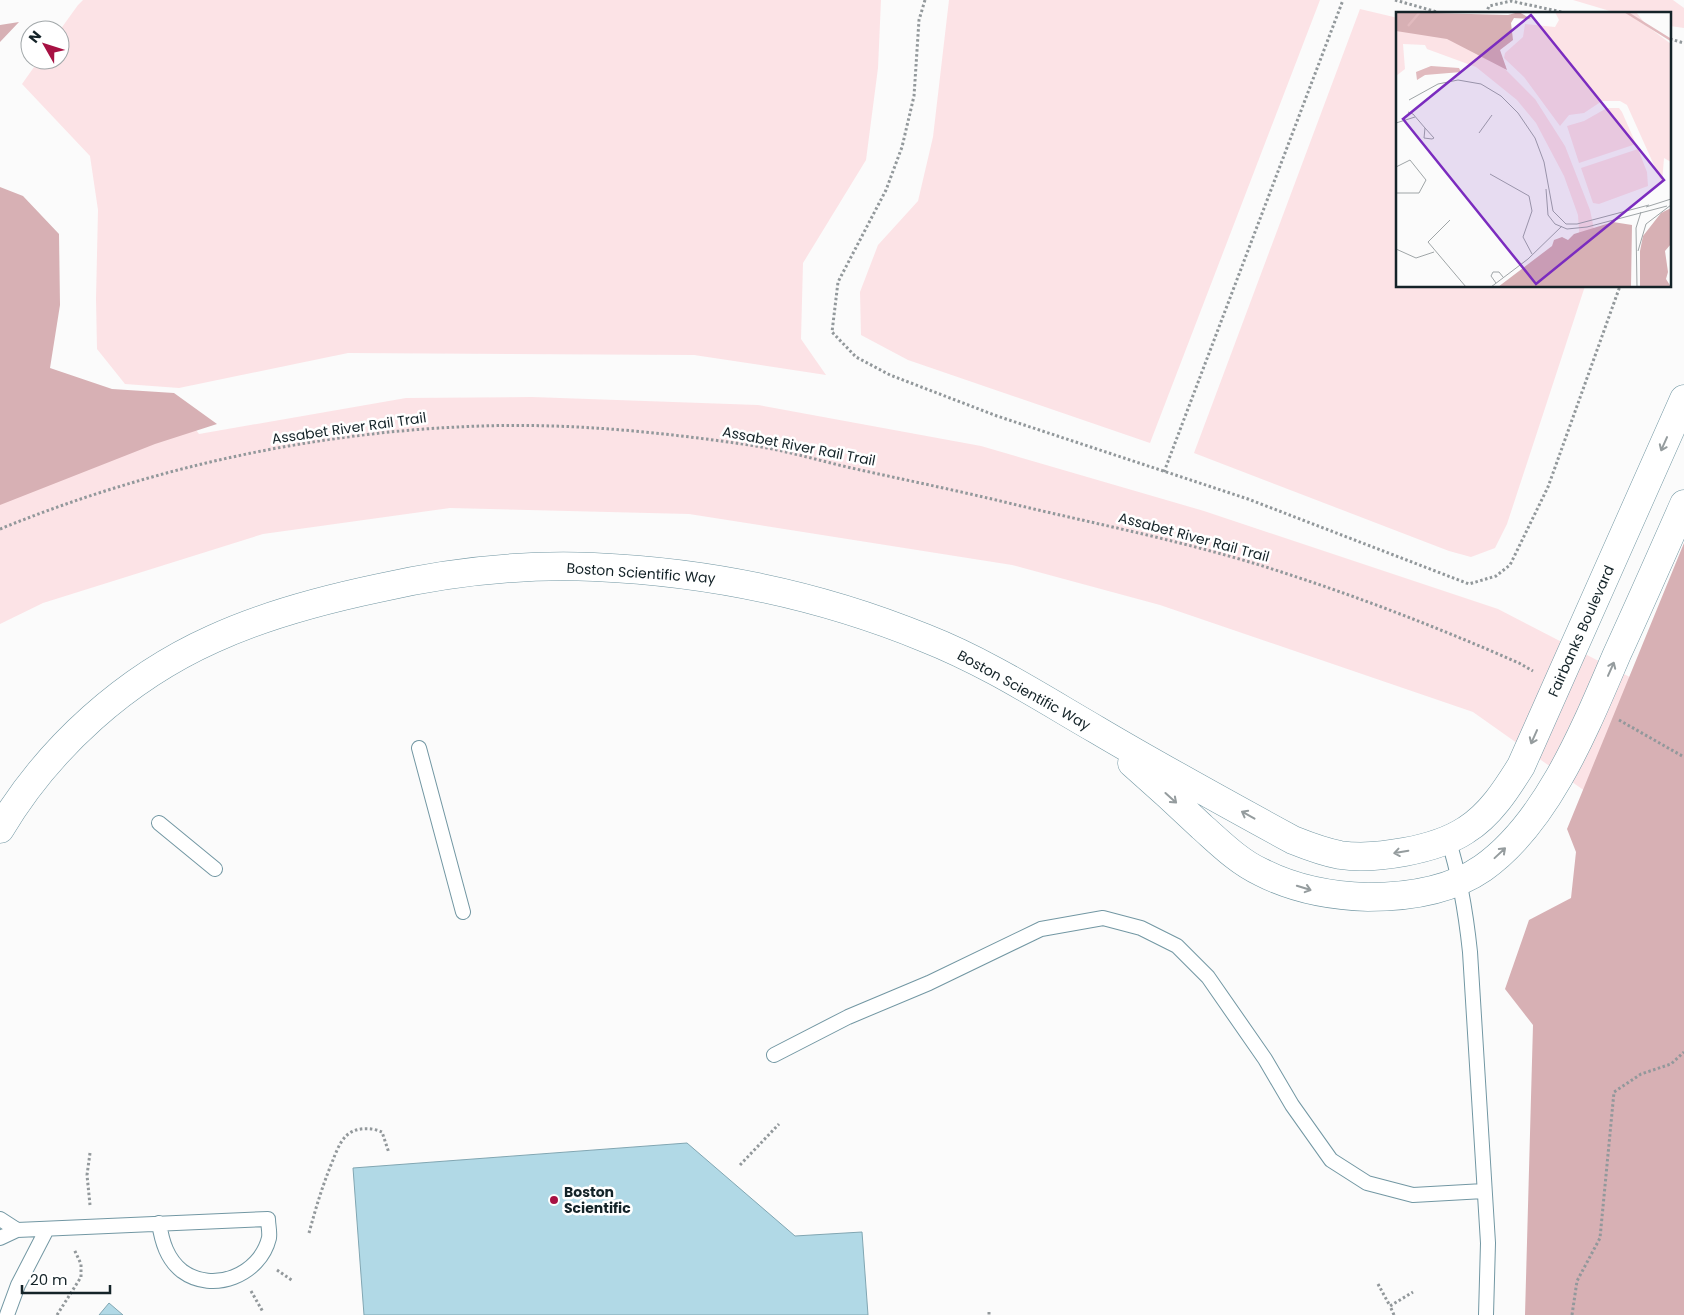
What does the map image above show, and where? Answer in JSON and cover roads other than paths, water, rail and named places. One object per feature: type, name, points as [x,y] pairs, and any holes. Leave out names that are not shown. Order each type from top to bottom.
[{"type":"street","name":"Fairbanks Boulevard","points":[[1448,839],[1466,830],[1482,818],[1509,785],[1521,766],[1684,399]]},
{"type":"street","points":[[1460,881],[1482,869],[1516,838],[1535,814],[1563,771],[1684,504]]},
{"type":"street","name":"Boston Scientific Way","points":[[0,829],[35,777],[99,712],[133,686],[180,656],[220,636],[253,622],[292,610],[345,595],[415,580],[480,571],[537,567],[594,567],[662,572],[724,580],[782,592],[834,605],[926,638],[1010,678],[1096,730],[1263,824],[1317,850],[1362,857],[1424,847],[1448,839]]},
{"type":"street","name":"Boston Scientific Way","points":[[1096,730],[1236,856],[1260,872],[1318,892],[1351,897],[1410,895],[1460,881]]},
{"type":"lane","points":[[419,748],[463,912]]},
{"type":"lane","points":[[159,823],[215,868]]},
{"type":"lane","points":[[1448,839],[1460,881],[1470,952],[1488,1243],[1486,1315]]},
{"type":"lane","points":[[774,1055],[848,1017],[929,983],[1041,929],[1103,918],[1142,928],[1177,946],[1208,977],[1265,1059],[1292,1105],[1331,1160],[1367,1183],[1413,1195],[1484,1191]]},
{"type":"lane","points":[[0,1219],[17,1230]]},
{"type":"lane","points":[[0,1238],[17,1230],[159,1223],[268,1219],[269,1237],[262,1254],[250,1268],[235,1277],[217,1281],[199,1279],[183,1271],[170,1258],[162,1242],[159,1223]]},
{"type":"lane","points":[[7,1315],[18,1285],[46,1229]]},
{"type":"place","name":"Boston Scientific","points":[[554,1200]]}]
